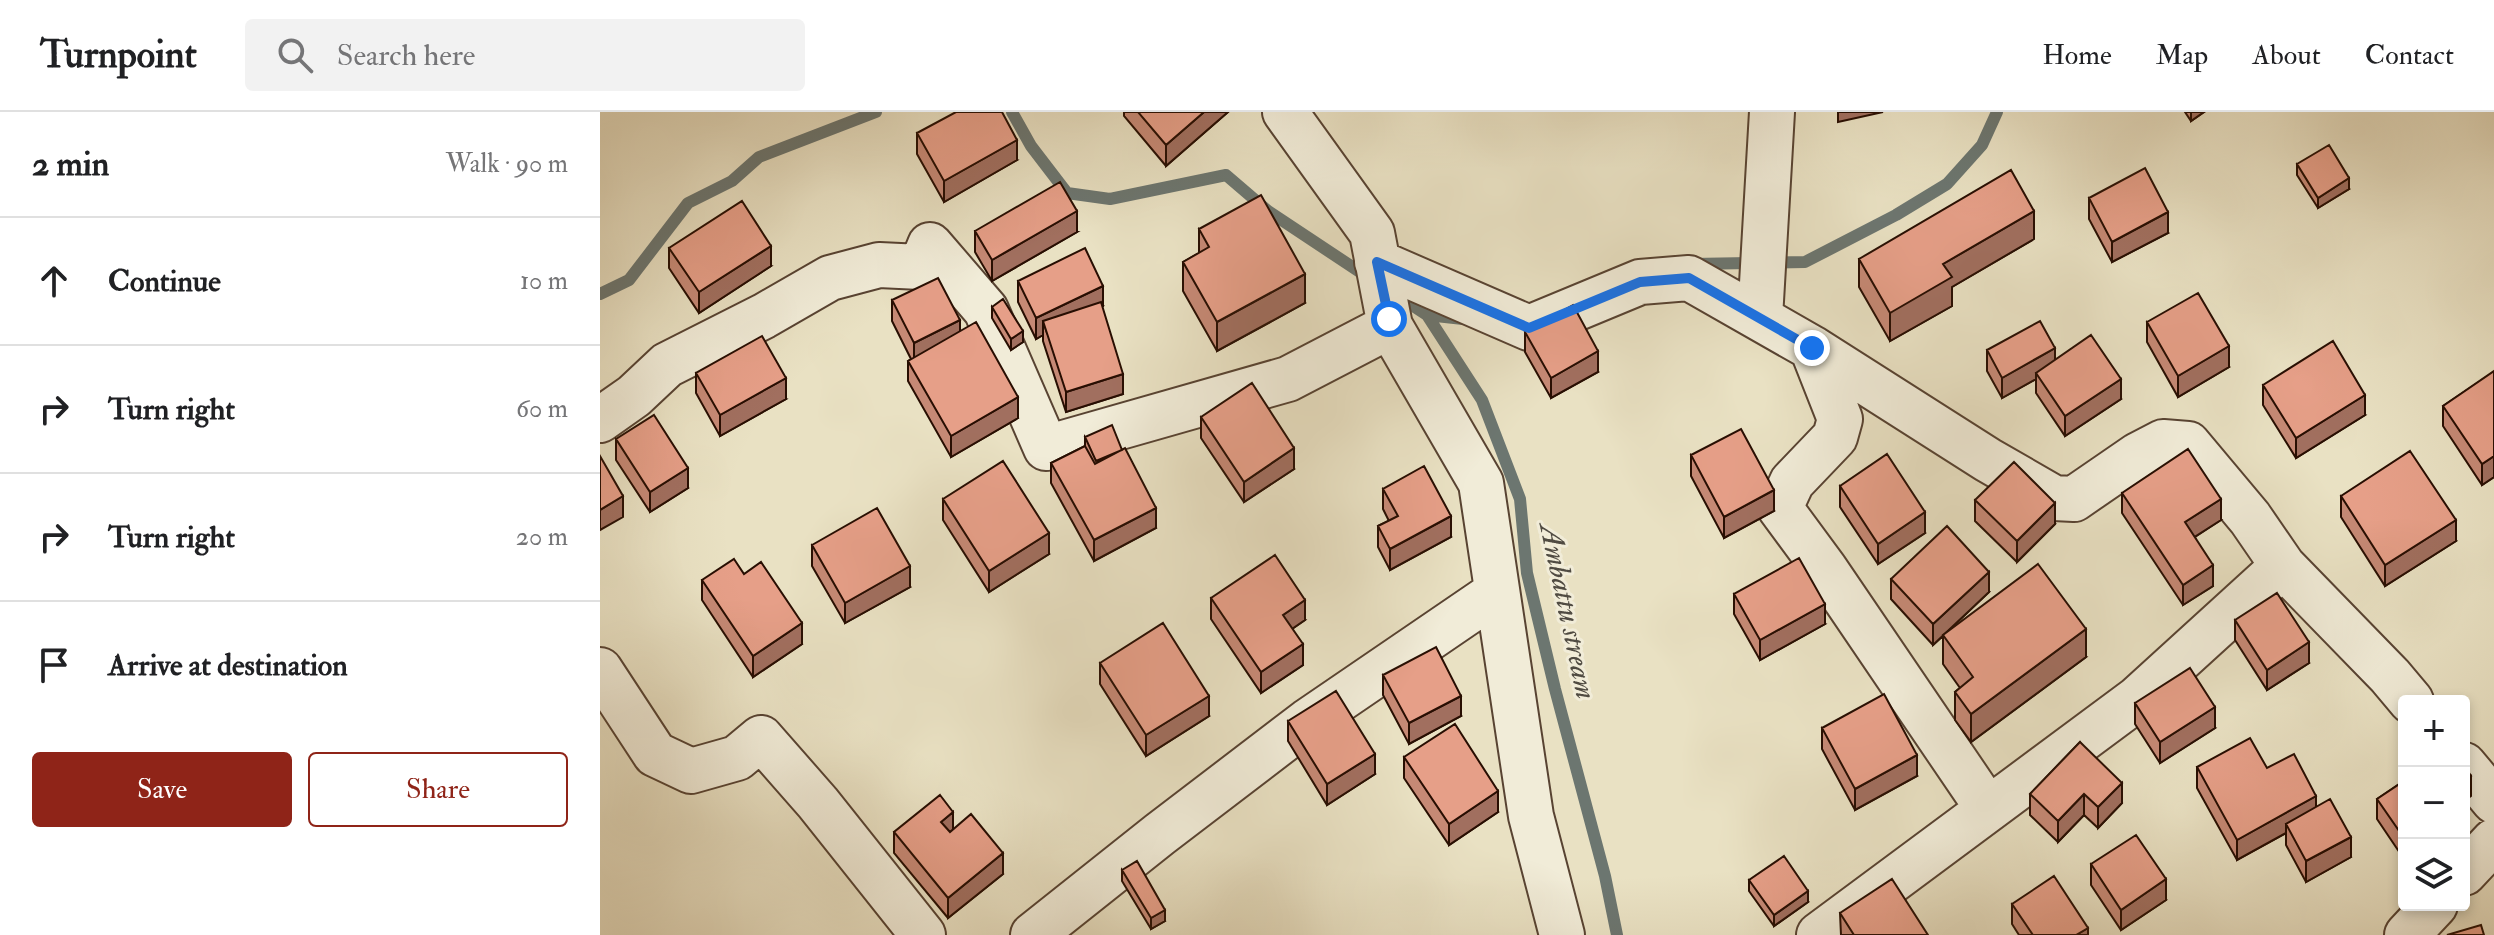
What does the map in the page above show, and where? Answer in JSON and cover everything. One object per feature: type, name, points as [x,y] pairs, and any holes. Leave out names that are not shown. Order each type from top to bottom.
[{"type":"street","points":[[1285,112],[1372,233],[1389,322],[1481,483],[1531,816],[1562,935]]},
{"type":"street","points":[[1772,112],[1762,286],[1812,348],[1840,419],[1835,437],[1792,482],[1780,508],[1988,809]]},
{"type":"street","points":[[600,420],[634,396],[667,365],[764,316],[830,278],[879,265],[921,267],[930,245],[986,310],[1046,448],[1288,379],[1389,322]]},
{"type":"street","points":[[1378,264],[1529,328],[1640,282],[1689,278],[1762,286]]},
{"type":"street","points":[[1812,348],[1988,460],[2054,498],[2074,499],[2138,455],[2163,442],[2188,444],[2250,518],[2283,566],[2406,695]]},
{"type":"street","points":[[1819,935],[2137,699],[2283,566]]},
{"type":"street","points":[[1033,935],[1308,721],[1497,592]]},
{"type":"street","points":[[600,670],[655,754],[691,771],[737,758],[761,738],[818,803],[923,935]]},
{"type":"street","points":[[2466,767],[2494,801]]},
{"type":"street","points":[[2470,867],[2494,841]]},
{"type":"street","points":[[2407,935],[2429,911]]},
{"type":"building","points":[[956,112],[1002,112],[1017,140],[944,181],[917,133]]},
{"type":"building","points":[[1138,112],[1204,112],[1166,145]]},
{"type":"building","points":[[2329,145],[2349,178],[2318,198],[2297,164]]},
{"type":"building","points":[[2145,168],[2168,212],[2112,242],[2089,198]]},
{"type":"building","points":[[2011,170],[2034,211],[1943,264],[1952,277],[1890,313],[1859,259]]},
{"type":"building","points":[[1060,182],[1077,211],[992,260],[975,231]]},
{"type":"building","points":[[1261,195],[1305,274],[1217,322],[1183,262],[1209,247],[1199,229]]},
{"type":"building","points":[[742,201],[771,246],[699,292],[669,248]]},
{"type":"building","points":[[1085,248],[1103,286],[1036,318],[1018,281]]},
{"type":"building","points":[[938,278],[960,320],[914,343],[892,300]]},
{"type":"building","points":[[2198,293],[2229,346],[2178,376],[2147,322]]},
{"type":"building","points":[[1003,299],[1023,331],[1011,339],[992,307]]},
{"type":"building","points":[[1101,302],[1123,374],[1066,392],[1043,321]]},
{"type":"building","points":[[1573,305],[1598,351],[1551,378],[1525,332]]},
{"type":"building","points":[[2040,321],[2055,348],[2002,378],[1987,350]]},
{"type":"building","points":[[976,322],[1018,397],[951,436],[908,361]]},
{"type":"building","points":[[2091,335],[2121,379],[2065,416],[2036,373]]},
{"type":"building","points":[[762,336],[786,378],[720,415],[696,373]]},
{"type":"building","points":[[2333,341],[2365,395],[2296,438],[2263,385]]},
{"type":"building","points":[[2494,371],[2494,456],[2482,464],[2443,406]]},
{"type":"building","points":[[1252,383],[1294,448],[1244,482],[1201,417]]},
{"type":"building","points":[[654,415],[688,468],[650,492],[616,439]]},
{"type":"building","points":[[1112,425],[1122,450],[1096,461],[1085,437]]},
{"type":"building","points":[[1741,429],[1774,490],[1724,517],[1691,455]]},
{"type":"building","points":[[1085,446],[1095,464],[1125,448],[1156,508],[1094,540],[1051,463]]},
{"type":"building","points":[[2188,449],[2221,499],[2185,522],[2213,565],[2183,585],[2122,493]]},
{"type":"building","points":[[2410,451],[2456,520],[2385,565],[2341,496]]},
{"type":"building","points":[[1887,454],[1925,512],[1878,544],[1840,486]]},
{"type":"building","points":[[600,456],[623,496],[600,510]]},
{"type":"building","points":[[1003,461],[1049,533],[989,571],[943,499]]},
{"type":"building","points":[[2014,462],[2055,503],[2017,541],[1975,500]]},
{"type":"building","points":[[1424,466],[1451,516],[1390,549],[1378,526],[1398,516],[1383,489]]},
{"type":"building","points":[[877,508],[910,566],[845,603],[812,545]]},
{"type":"building","points":[[1947,526],[1989,572],[1933,624],[1891,579]]},
{"type":"building","points":[[1275,555],[1305,600],[1283,615],[1303,644],[1261,672],[1211,598]]},
{"type":"building","points":[[1799,558],[1825,604],[1760,640],[1734,594]]},
{"type":"building","points":[[734,559],[744,574],[761,562],[802,623],[753,656],[702,580]]},
{"type":"building","points":[[2038,564],[2086,629],[1971,714],[1955,692],[1973,677],[1943,635]]},
{"type":"building","points":[[2277,593],[2309,642],[2267,670],[2235,620]]},
{"type":"building","points":[[1163,623],[1209,696],[1146,735],[1100,663]]},
{"type":"building","points":[[1436,647],[1461,696],[1409,723],[1383,675]]},
{"type":"building","points":[[2190,668],[2215,707],[2160,742],[2135,703]]},
{"type":"building","points":[[1336,691],[1375,754],[1327,784],[1288,721]]},
{"type":"building","points":[[1884,694],[1917,755],[1855,789],[1822,728]]},
{"type":"building","points":[[1455,724],[1498,791],[1449,824],[1404,757]]},
{"type":"building","points":[[2250,738],[2267,768],[2294,754],[2316,796],[2237,840],[2197,767]]},
{"type":"building","points":[[2080,742],[2122,783],[2098,807],[2084,794],[2058,821],[2030,794]]},
{"type":"building","points":[[2398,785],[2398,829],[2377,799]]},
{"type":"building","points":[[940,795],[953,812],[941,822],[950,832],[971,814],[1003,853],[948,898],[894,832]]},
{"type":"building","points":[[2330,799],[2351,837],[2306,861],[2286,824]]},
{"type":"building","points":[[2136,835],[2166,879],[2121,910],[2091,864]]},
{"type":"building","points":[[1784,856],[1808,891],[1774,915],[1749,880]]},
{"type":"building","points":[[1137,861],[1165,910],[1151,918],[1122,870]]},
{"type":"building","points":[[2054,876],[2088,928],[2076,935],[2033,935],[2012,904]]},
{"type":"building","points":[[1892,879],[1928,935],[1854,935],[1840,913]]},
{"type":"building","points":[[2481,925],[2484,935],[2447,935]]},
{"type":"waterway","name":"Ambattu stream","points":[[600,294],[629,280],[688,203],[732,181],[759,157],[876,112]]},
{"type":"waterway","name":"Ambattu stream","points":[[1012,112],[1031,146],[1067,193],[1110,199],[1226,175],[1268,211],[1369,278]]},
{"type":"waterway","name":"Ambattu stream","points":[[1691,264],[1805,262],[1896,215],[1947,184],[1982,145],[1997,112]]},
{"type":"waterway","name":"Ambattu stream","points":[[1395,294],[1427,315],[1482,400],[1520,499],[1527,573],[1605,876],[1617,935]]},
{"type":"waterway","name":"Ambattu stream","points":[[1427,315],[1463,319]]},
{"type":"route","points":[[1389,319],[1377,262],[1529,328],[1640,282],[1689,278],[1812,348]]}]
